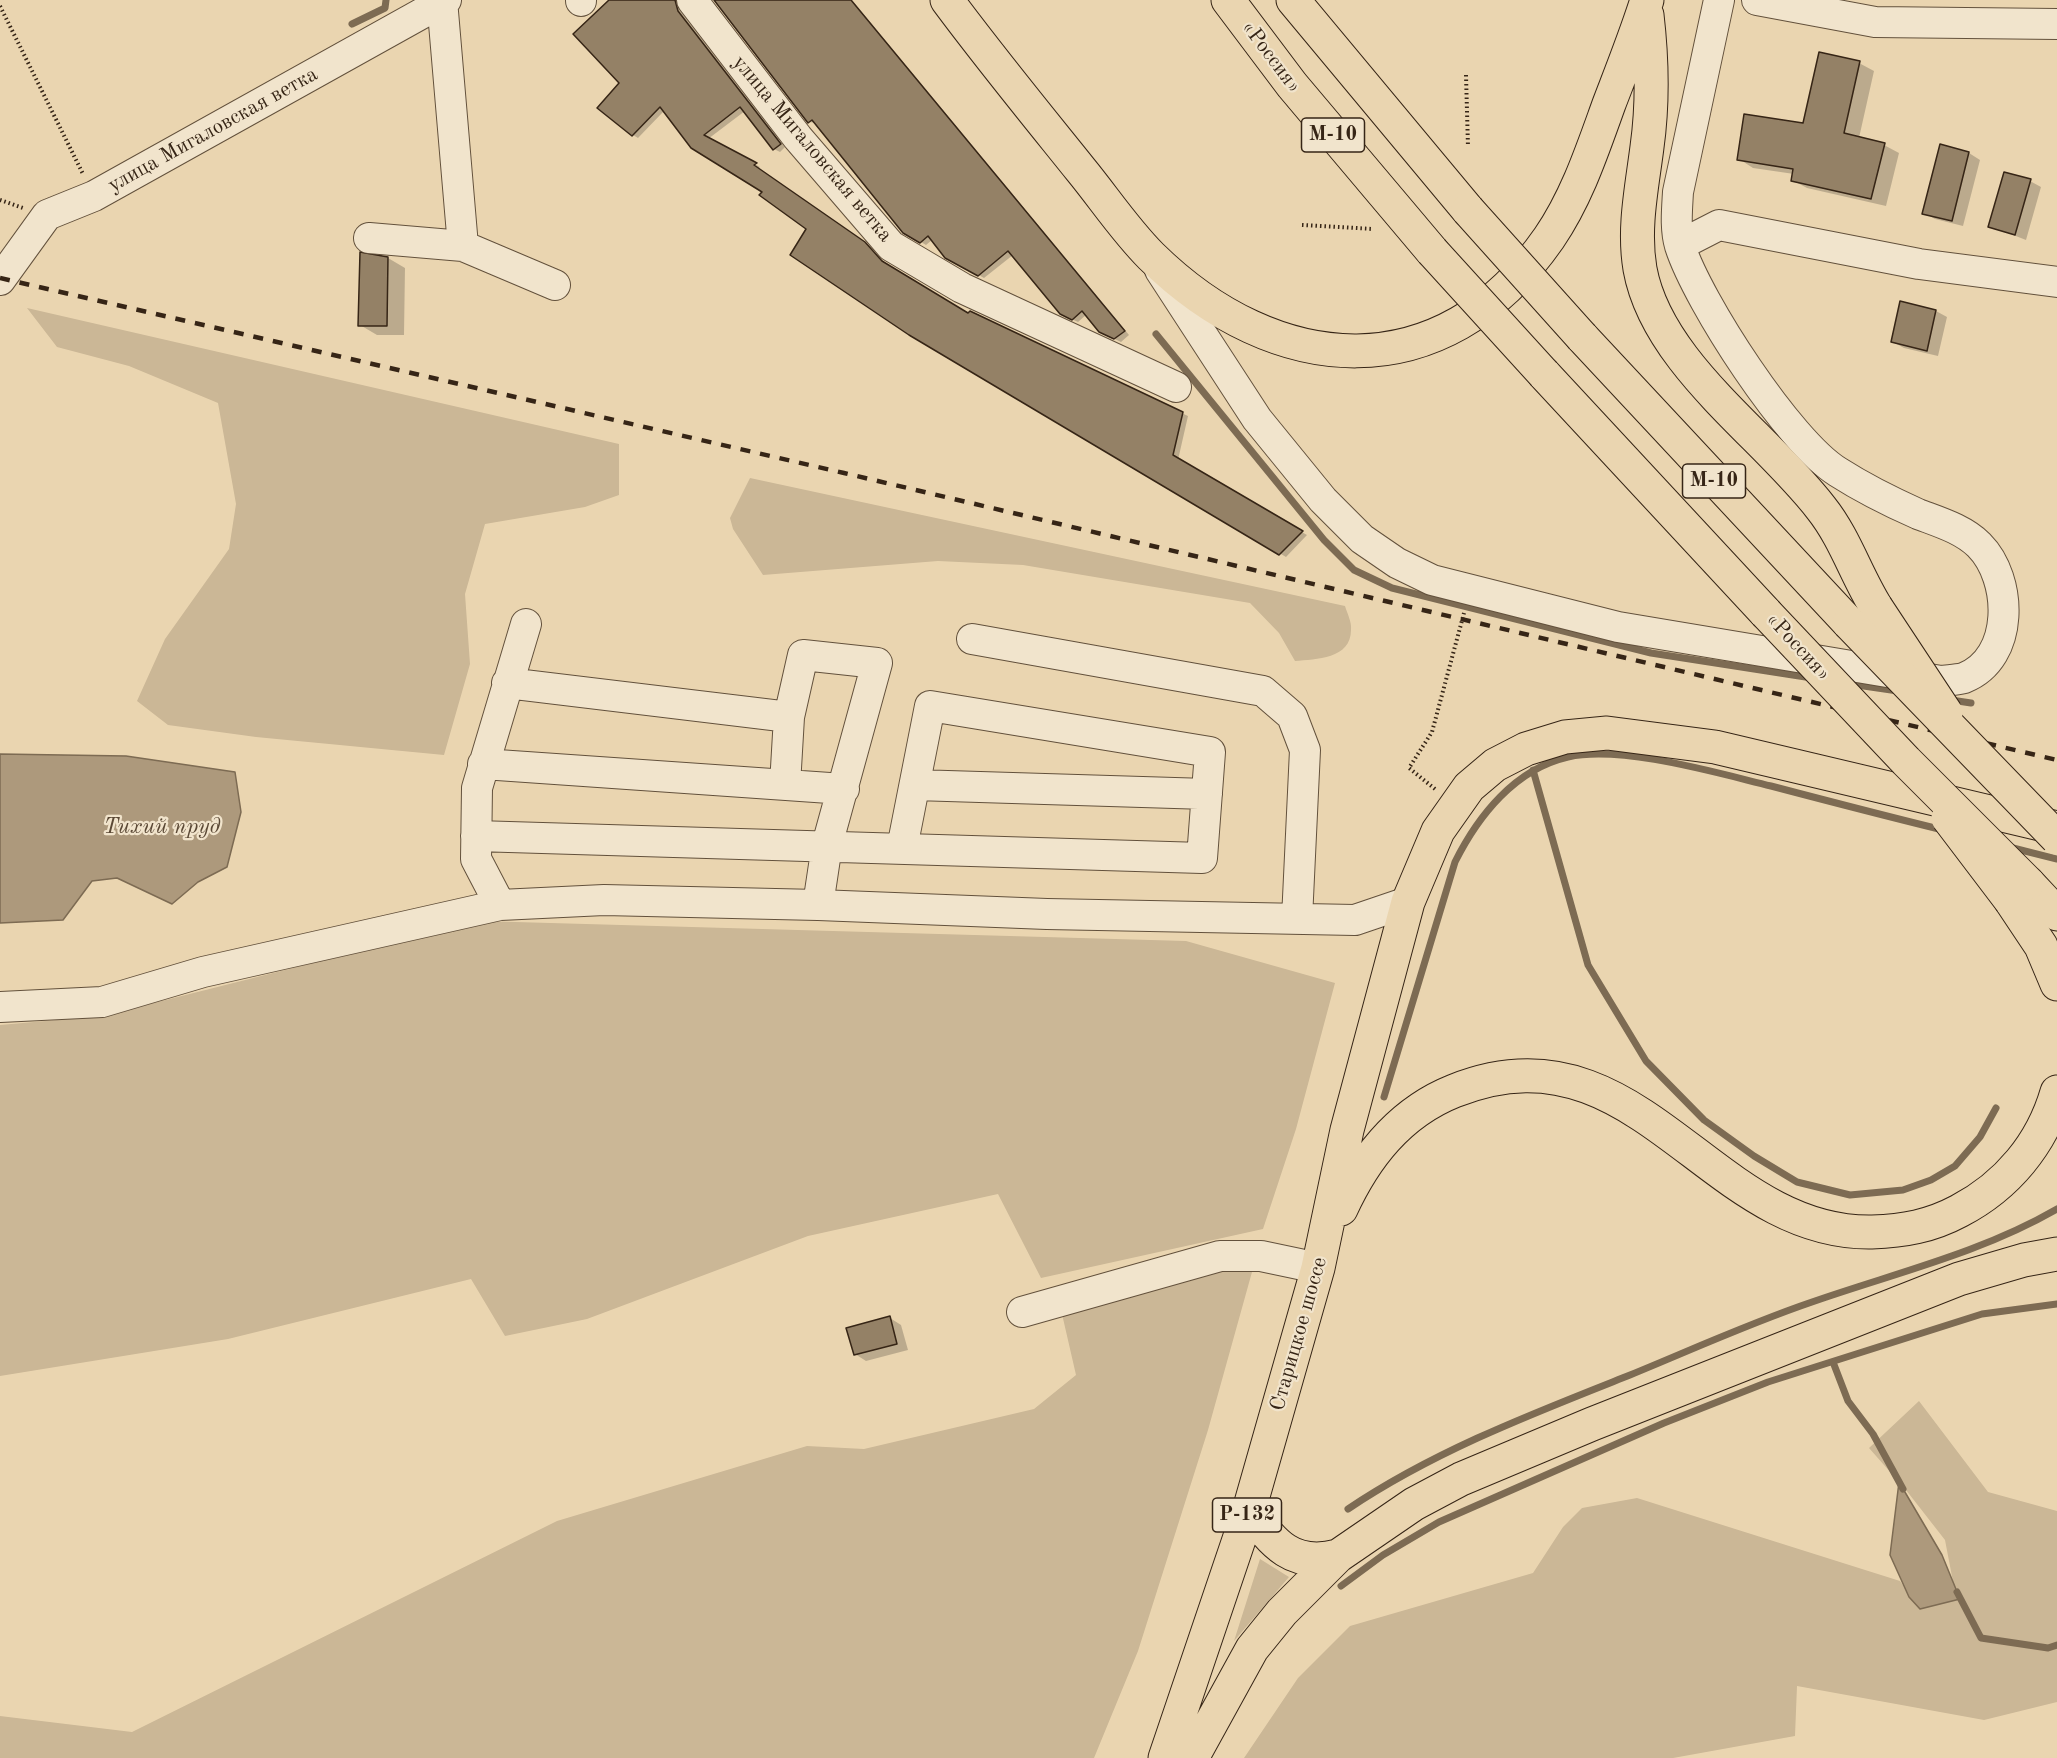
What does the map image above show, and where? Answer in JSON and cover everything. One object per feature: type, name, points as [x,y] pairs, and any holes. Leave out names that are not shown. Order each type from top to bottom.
[{"type":"main road","points":[[947,0],[980,45],[1150,255],[1215,307],[1265,333],[1301,346],[1371,350],[1420,341],[1447,330],[1501,295],[1522,274],[1569,207],[1590,158],[1647,2]]},
{"type":"main road","points":[[956,0],[980,45]]},
{"type":"main road","name":"М-10","points":[[1293,0],[1468,210],[1582,336],[1862,615],[1968,747],[2057,838]]},
{"type":"main road","points":[[1647,2],[1650,42],[1650,113],[1637,223],[1644,290],[1658,323],[1681,354],[1822,509],[1846,547],[1859,579],[1862,615]]},
{"type":"main road","name":"«Россия»","points":[[1227,5],[1292,86],[1432,251],[1544,374],[1906,761],[2019,892],[2057,914]]},
{"type":"main road","name":"Старицкое шоссе","points":[[1165,1758],[1249,1510],[1321,1257],[1347,1130],[1408,902],[1438,831],[1474,782],[1495,765],[1526,749],[1565,737],[1616,734],[1714,747],[2057,828]]},
{"type":"main road","points":[[2019,892],[2057,984]]},
{"type":"main road","points":[[1321,1257],[1358,1177],[1380,1144],[1394,1128],[1431,1102],[1485,1080],[1544,1077],[1594,1088],[1638,1110],[1745,1189],[1780,1210],[1824,1228],[1866,1232],[1902,1231],[1931,1224],[1984,1197],[2022,1160],[2046,1121],[2057,1092]]},
{"type":"main road","points":[[1192,1758],[1257,1642],[1282,1612],[1338,1556],[1373,1530],[1435,1493],[1571,1433],[1959,1279],[2024,1260],[2057,1254]]},
{"type":"main road","points":[[1249,1510],[1266,1535],[1289,1553],[1317,1560],[1338,1556]]},
{"type":"street","name":"улица Мигаловская ветка","points":[[0,280],[47,216],[94,196],[444,0]]},
{"type":"street","points":[[444,0],[463,246]]},
{"type":"street","name":"улица Мигаловская ветка","points":[[692,0],[798,138],[891,246],[962,288],[1176,387]]},
{"type":"street","points":[[1150,255],[1257,419],[1323,500],[1362,539],[1397,563],[1432,580],[1618,627],[1941,681],[1962,678],[1978,670],[1995,646],[2003,614],[2001,585],[1989,558],[1969,537],[1868,489],[1835,471],[1813,453],[1784,421],[1739,354],[1692,274],[1680,245],[1676,220],[1678,192],[1719,0]]},
{"type":"street","points":[[1757,0],[1875,22],[2057,24]]},
{"type":"street","points":[[1680,245],[1719,225],[1919,264],[2057,282]]},
{"type":"street","points":[[369,238],[463,246],[555,285]]},
{"type":"street","points":[[500,905],[476,859],[477,788],[526,624]]},
{"type":"street","points":[[972,639],[1263,691],[1292,716],[1305,750],[1297,919]]},
{"type":"street","points":[[785,785],[789,717],[803,655],[877,663],[827,845],[818,905]]},
{"type":"street","points":[[507,683],[789,717]]},
{"type":"street","points":[[476,836],[1202,858],[1210,752],[930,706],[902,848]]},
{"type":"street","points":[[483,764],[844,789]]},
{"type":"street","points":[[915,785],[1207,794]]},
{"type":"street","points":[[0,1007],[102,1002],[203,972],[500,905],[604,900],[1047,914],[1355,920],[1408,902]]},
{"type":"street","points":[[1022,1312],[1220,1256],[1321,1257]]},
{"type":"path","points":[[0,6],[94,196]]},
{"type":"path","points":[[1466,75],[1468,147]]},
{"type":"path","points":[[1302,225],[1373,230]]},
{"type":"path","points":[[1438,791],[1409,768],[1432,732],[1464,612]]},
{"type":"path","points":[[1433,798],[1443,785]]},
{"type":"shaded area","points":[[27,308],[619,444],[619,495],[585,507],[485,524],[465,594],[470,664],[444,755],[256,737],[168,725],[137,701],[165,639],[229,549],[236,504],[218,403],[129,366],[57,347]]},
{"type":"shaded area","points":[[750,478],[1345,606],[1351,624],[1349,640],[1345,647],[1331,656],[1295,661],[1279,633],[1250,603],[1023,565],[938,561],[763,575],[733,529],[730,518]]},
{"type":"shaded area","points":[[480,921],[1186,941],[1335,983],[1296,1129],[1263,1229],[1041,1278],[998,1194],[808,1236],[587,1319],[505,1336],[471,1279],[228,1339],[0,1376],[0,1025],[102,1016]]},
{"type":"shaded area","points":[[1224,1264],[1252,1272],[1208,1430],[1138,1651],[1094,1758],[0,1758],[0,1716],[132,1732],[557,1521],[807,1446],[864,1449],[1034,1409],[1076,1375],[1062,1314]]},
{"type":"shaded area","points":[[1919,1401],[1988,1492],[2057,1511],[2057,1702],[1984,1720],[1797,1686],[1795,1736],[1673,1758],[1244,1758],[1298,1678],[1350,1626],[1533,1573],[1563,1527],[1582,1508],[1637,1498],[1900,1581],[1920,1609],[1954,1587],[1945,1540],[1869,1448]]},
{"type":"shaded area","points":[[1260,1559],[1289,1577],[1234,1641]]},
{"type":"water","name":"Тихий пруд","points":[[0,754],[126,756],[235,772],[241,812],[227,867],[198,882],[172,904],[117,878],[92,881],[63,920],[0,923]]},
{"type":"water","points":[[1899,1482],[1942,1555],[1960,1599],[1920,1609],[1909,1597],[1890,1555]]},
{"type":"building","points":[[609,0],[675,0],[678,11],[781,144],[773,150],[740,107],[704,135],[757,163],[754,165],[865,242],[882,261],[968,313],[970,311],[1183,412],[1173,455],[1303,531],[1279,555],[909,335],[790,255],[806,229],[759,195],[762,192],[691,148],[660,107],[632,136],[597,108],[619,83],[573,34]]},
{"type":"building","points":[[714,0],[851,0],[1125,331],[1114,339],[1099,332],[1082,311],[1072,320],[1060,314],[1008,251],[978,276],[945,258],[928,236],[920,243],[903,233],[812,120],[808,123]]},
{"type":"building","points":[[1819,52],[1860,61],[1844,133],[1885,143],[1871,199],[1791,181],[1793,169],[1737,160],[1744,114],[1803,123]]},
{"type":"building","points":[[1940,144],[1969,152],[1952,221],[1922,214]]},
{"type":"building","points":[[2004,172],[2031,179],[2015,235],[1988,227]]},
{"type":"building","points":[[360,252],[388,257],[387,326],[358,326]]},
{"type":"building","points":[[1900,301],[1936,310],[1927,351],[1891,342]]},
{"type":"building","points":[[890,1316],[897,1344],[854,1355],[846,1328]]},
{"type":"waterway","points":[[352,24],[385,8],[386,0]]},
{"type":"waterway","points":[[1156,334],[1324,540],[1354,570],[1392,588],[1651,653],[1812,678]]},
{"type":"waterway","points":[[1850,684],[1898,691]]},
{"type":"waterway","points":[[1951,700],[1971,703]]},
{"type":"waterway","points":[[1384,1097],[1455,862],[1475,828],[1500,797],[1515,783],[1549,763],[1590,754],[1642,757],[1724,774],[1943,830]]},
{"type":"waterway","points":[[1533,770],[1588,965],[1646,1061],[1704,1120],[1754,1156],[1797,1182],[1850,1195],[1903,1190],[1931,1180],[1955,1166],[1980,1137],[1996,1108]]},
{"type":"waterway","points":[[2009,847],[2057,859]]},
{"type":"waterway","points":[[1348,1509],[1415,1469],[1485,1434],[1766,1319],[1968,1250],[2057,1209]]},
{"type":"waterway","points":[[1341,1586],[1383,1555],[1439,1522],[1664,1423],[1768,1382],[1982,1314],[2057,1304]]},
{"type":"waterway","points":[[1833,1362],[1848,1401],[1873,1434],[1903,1489]]},
{"type":"waterway","points":[[1957,1592],[1981,1638],[2048,1648],[2057,1645]]},
{"type":"railway","points":[[0,278],[844,473],[2057,760]]}]
